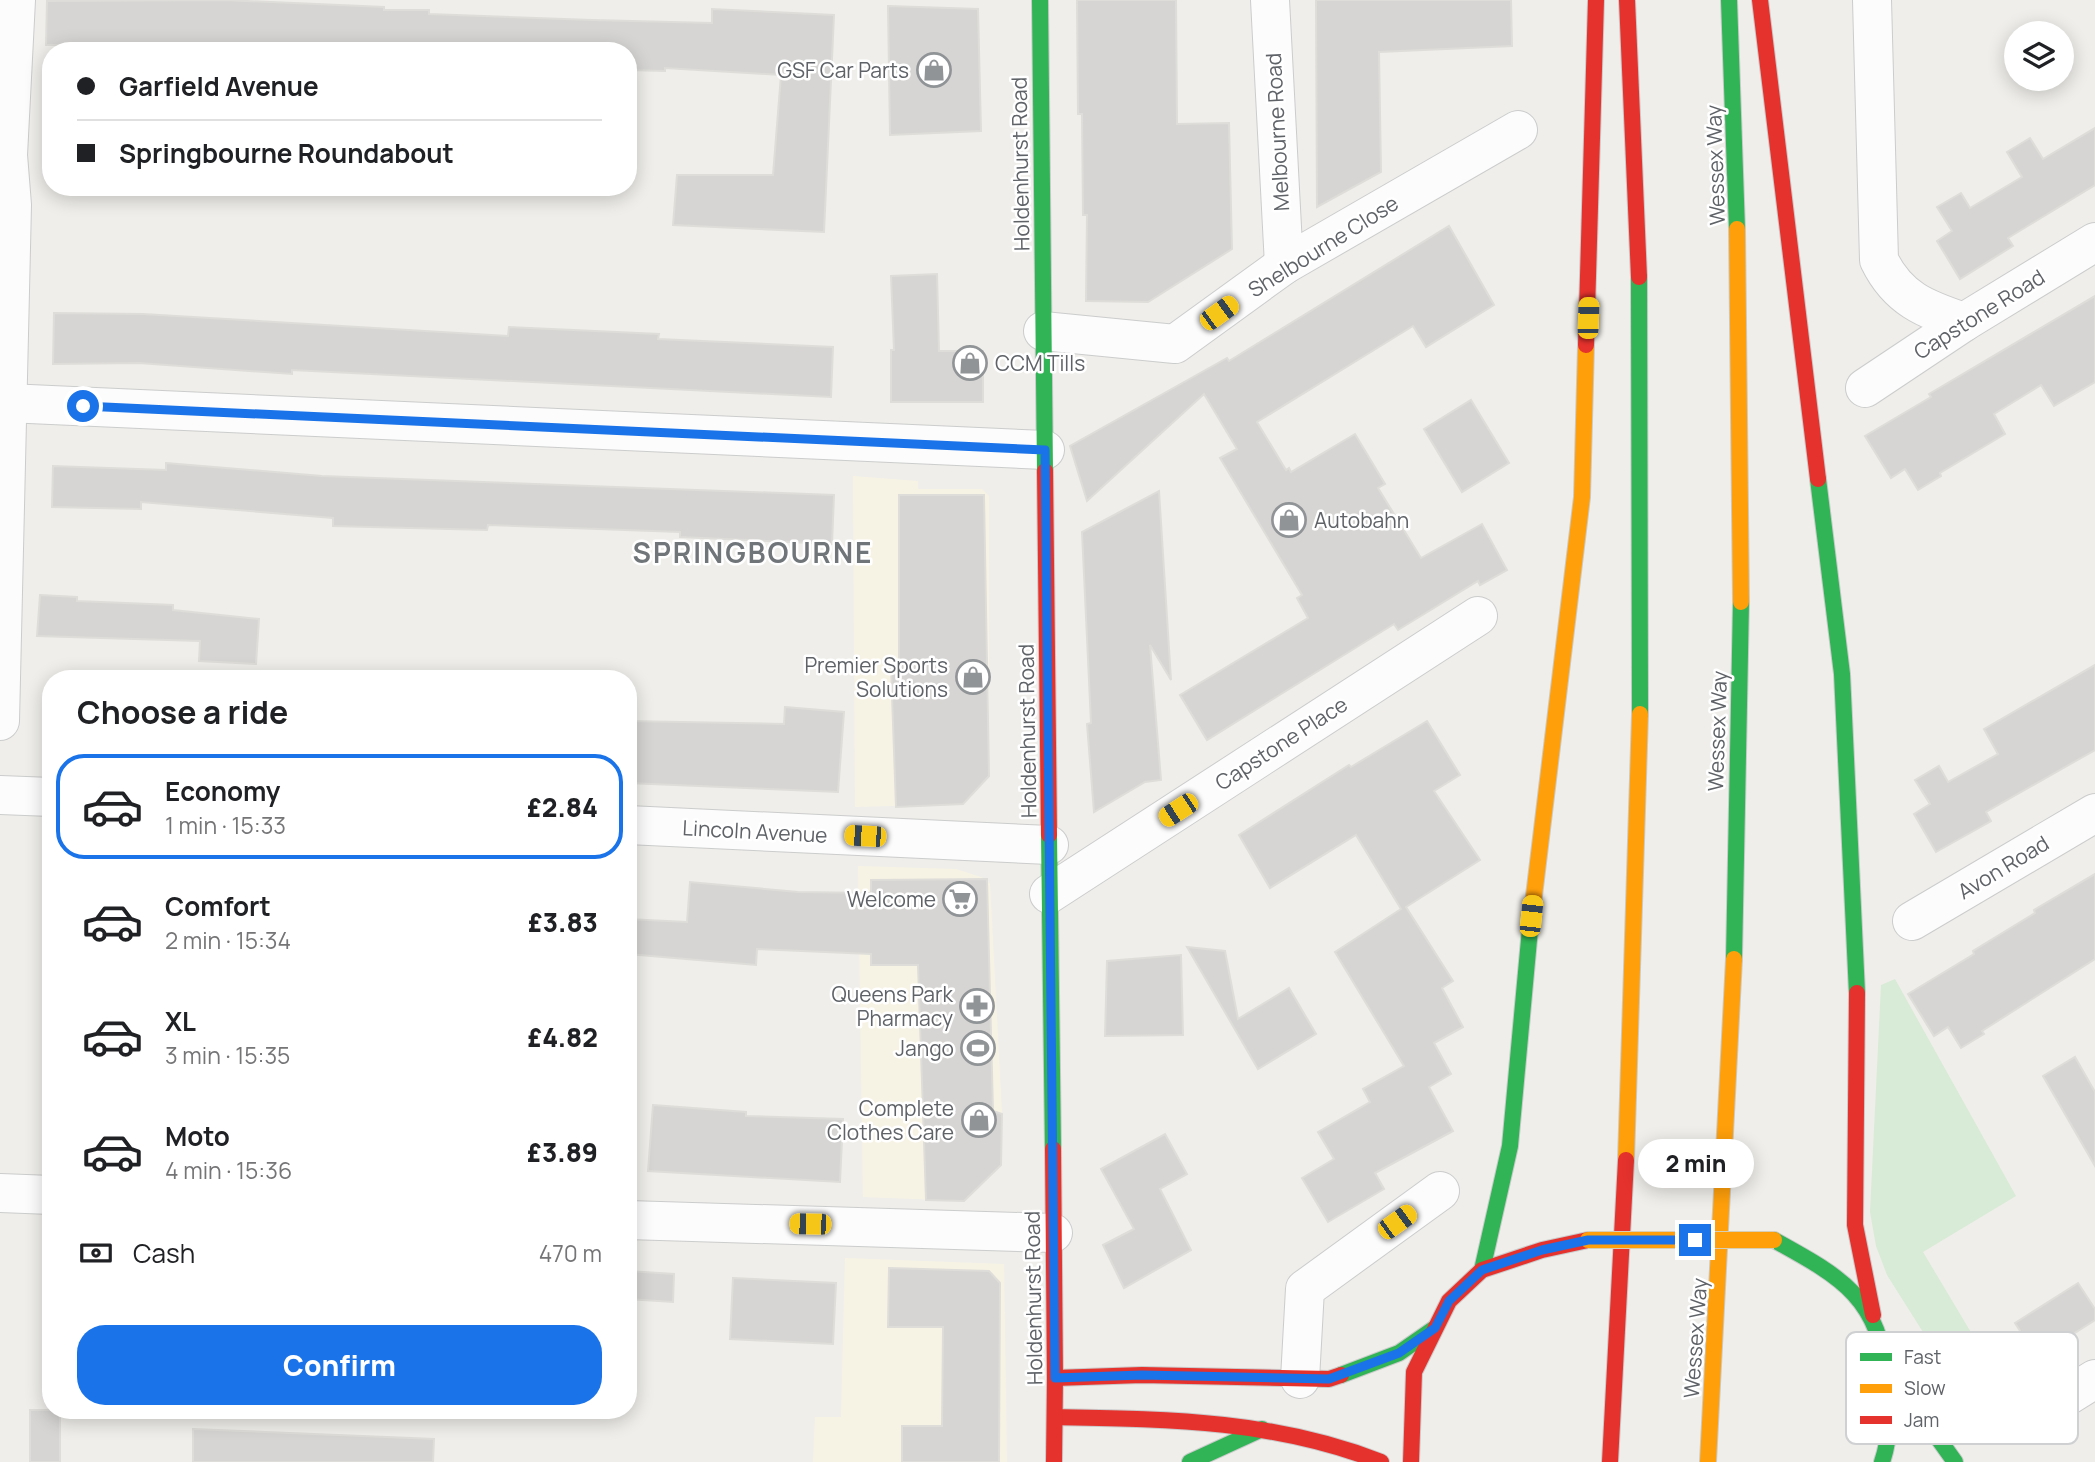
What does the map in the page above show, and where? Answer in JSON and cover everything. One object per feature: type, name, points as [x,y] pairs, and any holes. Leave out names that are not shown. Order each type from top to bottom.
[{"type":"main road","name":"Holdenhurst Road","points":[[1040,0],[1055,1462]]},
{"type":"main road","points":[[1482,1270],[1510,1146],[1527,953],[1581,497],[1596,0]]},
{"type":"main road","points":[[1610,1462],[1628,1152],[1639,872],[1642,419],[1638,243],[1627,0]]},
{"type":"main road","name":"Wessex Way","points":[[1708,1462],[1730,1081],[1743,553],[1737,177],[1729,0]]},
{"type":"main road","points":[[1760,0],[1842,674],[1857,998],[1855,1226],[1873,1315],[1880,1332]]},
{"type":"main road","points":[[1411,1462],[1414,1372],[1449,1301],[1482,1270],[1542,1250],[1588,1240],[1774,1240],[1839,1280],[1854,1292],[1873,1315]]},
{"type":"main road","points":[[1055,1378],[1142,1375],[1329,1379],[1399,1353],[1435,1328]]},
{"type":"main road","points":[[1055,1417],[1268,1427],[1359,1452],[1381,1462]]},
{"type":"main road","points":[[1190,1462],[1268,1427]]},
{"type":"main road","points":[[1882,1462],[1888,1444]]},
{"type":"main road","points":[[1942,1444],[1955,1462]]},
{"type":"street","points":[[0,721],[12,205],[8,155],[16,0]]},
{"type":"street","name":"Melbourne Road","points":[[1270,0],[1284,265]]},
{"type":"street","points":[[1872,0],[1879,260],[1888,279],[1921,308],[1964,322]]},
{"type":"street","name":"Shelbourne Close","points":[[1043,331],[1175,344],[1284,265],[1518,130]]},
{"type":"street","name":"Capstone Road","points":[[1865,388],[1964,322],[2095,242]]},
{"type":"street","points":[[7,403],[1045,450]]},
{"type":"street","name":"Capstone Place","points":[[1049,894],[1478,616]]},
{"type":"street","points":[[0,795],[42,797]]},
{"type":"street","name":"Avon Road","points":[[1912,921],[2095,813]]},
{"type":"street","name":"Lincoln Avenue","points":[[637,825],[1049,845]]},
{"type":"street","points":[[1300,1378],[1305,1289],[1440,1191]]},
{"type":"street","points":[[0,1193],[42,1195]]},
{"type":"street","points":[[637,1220],[1053,1233]]},
{"type":"street","points":[[2078,1390],[2095,1379]]},
{"type":"shaded area","points":[[853,476],[918,481],[918,489],[982,489],[989,496],[989,776],[963,804],[855,807]]},
{"type":"shaded area","points":[[858,866],[956,869],[987,879],[990,884],[1002,1114],[1001,1165],[964,1201],[863,1197]]},
{"type":"shaded area","points":[[845,1258],[1004,1264],[1007,1462],[813,1462],[815,1417],[841,1417]]},
{"type":"green space","points":[[1895,979],[2016,1196],[1923,1252],[1971,1332],[1923,1332],[1887,1275],[1876,1246],[1870,1212],[1881,985]]},
{"type":"building","points":[[224,0],[384,7],[384,10],[429,10],[429,14],[712,23],[712,9],[834,15],[824,232],[673,225],[677,175],[773,175],[781,75],[665,68],[665,71],[637,70],[637,42],[46,42],[47,1]]},
{"type":"building","points":[[1077,0],[1176,0],[1177,124],[1229,123],[1232,249],[1148,302],[1086,301],[1087,215],[1083,215],[1082,114],[1078,114]]},
{"type":"building","points":[[1316,0],[1511,0],[1512,46],[1379,52],[1381,172],[1317,207]]},
{"type":"building","name":"GSF Car Parts","points":[[888,6],[978,9],[981,131],[890,135]]},
{"type":"building","points":[[2095,128],[2095,185],[2008,238],[2013,246],[1960,279],[1937,241],[1952,231],[1937,207],[1961,193],[1970,208],[2022,177],[2007,152],[2030,138],[2043,159]]},
{"type":"building","points":[[1449,226],[1494,305],[1426,347],[1413,326],[1257,422],[1286,470],[1289,468],[1291,472],[1355,434],[1385,484],[1378,488],[1421,558],[1482,524],[1507,570],[1480,585],[1478,581],[1398,630],[1394,624],[1207,740],[1180,695],[1308,618],[1297,598],[1302,595],[1220,458],[1237,449],[1204,394],[1087,501],[1070,446],[1227,358],[1229,361]]},
{"type":"building","points":[[937,274],[939,351],[983,351],[983,402],[891,402],[891,350],[894,350],[891,276]]},
{"type":"building","points":[[2095,296],[2095,382],[2054,406],[2041,385],[1994,414],[2005,434],[1940,473],[1941,476],[1918,490],[1905,469],[1891,478],[1865,436],[1931,397],[1929,394]]},
{"type":"building","points":[[54,313],[143,314],[508,336],[509,327],[659,334],[658,339],[833,347],[831,397],[292,370],[292,374],[139,363],[53,364]]},
{"type":"building","points":[[1471,400],[1509,463],[1462,492],[1424,429]]},
{"type":"building","points":[[166,463],[322,476],[834,495],[832,544],[680,537],[680,532],[488,525],[487,530],[333,526],[333,518],[141,502],[141,509],[52,507],[53,466],[166,470]]},
{"type":"building","points":[[1159,491],[1171,680],[1150,645],[1161,780],[1145,782],[1094,812],[1087,724],[1091,723],[1082,532]]},
{"type":"building","points":[[899,495],[984,495],[989,776],[963,804],[896,807],[891,668],[899,668]]},
{"type":"building","points":[[40,595],[77,597],[77,601],[173,605],[173,610],[259,619],[256,664],[199,661],[200,641],[37,636]]},
{"type":"building","points":[[2095,665],[2095,750],[1986,812],[1991,821],[1936,852],[1914,814],[1930,804],[1915,780],[1939,766],[1948,782],[1998,754],[1984,729]]},
{"type":"building","points":[[785,707],[844,712],[838,792],[637,783],[637,721],[784,724]]},
{"type":"building","points":[[1427,721],[1460,775],[1434,791],[1480,860],[1406,907],[1453,981],[1442,988],[1463,1027],[1434,1043],[1451,1074],[1429,1087],[1453,1131],[1375,1173],[1384,1189],[1328,1222],[1302,1178],[1334,1159],[1318,1132],[1370,1102],[1363,1089],[1404,1066],[1335,952],[1401,909],[1356,835],[1270,888],[1239,835],[1349,765],[1351,767]]},
{"type":"building","points":[[2095,874],[2095,959],[1982,1031],[1984,1034],[1961,1048],[1948,1027],[1934,1036],[1908,994],[1974,954],[1973,951],[2035,913],[2034,910]]},
{"type":"building","points":[[987,879],[993,1111],[1002,1114],[1001,1165],[964,1201],[926,1200],[918,965],[871,965],[871,954],[757,949],[756,965],[637,955],[637,919],[687,922],[690,882],[798,892],[871,893],[871,880]]},
{"type":"building","points":[[1187,947],[1225,951],[1238,1019],[1289,988],[1316,1034],[1258,1069]]},
{"type":"building","points":[[1181,955],[1183,1035],[1105,1036],[1107,961]]},
{"type":"building","points":[[2075,1057],[2095,1092],[2095,1166],[2043,1076]]},
{"type":"building","points":[[653,1105],[746,1112],[746,1116],[843,1119],[840,1182],[648,1171]]},
{"type":"building","points":[[1165,1134],[1187,1174],[1160,1189],[1191,1250],[1124,1288],[1103,1245],[1134,1229],[1101,1169]]},
{"type":"building","points":[[889,1268],[989,1271],[1000,1283],[999,1462],[902,1462],[902,1426],[942,1426],[943,1327],[888,1327]]},
{"type":"building","points":[[637,1272],[674,1274],[673,1302],[637,1300]]},
{"type":"building","points":[[733,1278],[836,1283],[833,1344],[730,1339]]},
{"type":"building","points":[[2078,1283],[2095,1309],[2095,1320],[2076,1332],[2021,1332],[2015,1323]]},
{"type":"building","points":[[30,1410],[42,1410],[42,1419],[60,1419],[60,1462],[30,1462]]},
{"type":"building","points":[[193,1429],[434,1439],[433,1462],[193,1462]]},
{"type":"traffic: fast","points":[[1040,0],[1045,471]]},
{"type":"traffic: fast","points":[[1729,0],[1737,229]]},
{"type":"traffic: fast","points":[[1639,277],[1640,714]]},
{"type":"traffic: fast","points":[[1818,479],[1842,674],[1857,993]]},
{"type":"traffic: fast","points":[[1734,959],[1741,602]]},
{"type":"traffic: fast","points":[[1049,835],[1053,1149]]},
{"type":"traffic: fast","points":[[1482,1270],[1510,1146],[1530,929]]},
{"type":"traffic: fast","points":[[1774,1240],[1838,1279],[1866,1310],[1877,1332]]},
{"type":"traffic: fast","points":[[1341,1375],[1399,1353],[1435,1328]]},
{"type":"traffic: fast","points":[[1190,1462],[1262,1429]]},
{"type":"traffic: fast","points":[[1882,1462],[1886,1444]]},
{"type":"traffic: fast","points":[[1942,1444],[1955,1462]]},
{"type":"traffic: slow","points":[[1737,229],[1741,602]]},
{"type":"traffic: slow","points":[[1530,929],[1582,497],[1586,345]]},
{"type":"traffic: slow","points":[[1626,1160],[1640,714]]},
{"type":"traffic: slow","points":[[1708,1462],[1734,959]]},
{"type":"traffic: slow","points":[[1588,1240],[1774,1240]]},
{"type":"traffic: jam","points":[[1586,345],[1596,0]]},
{"type":"traffic: jam","points":[[1627,0],[1639,277]]},
{"type":"traffic: jam","points":[[1760,0],[1818,479]]},
{"type":"traffic: jam","points":[[1045,471],[1049,835]]},
{"type":"traffic: jam","points":[[1857,993],[1855,1225],[1873,1315]]},
{"type":"traffic: jam","points":[[1053,1149],[1055,1378]]},
{"type":"traffic: jam","points":[[1610,1462],[1626,1160]]},
{"type":"traffic: jam","points":[[1411,1462],[1414,1372],[1449,1301],[1482,1270],[1542,1250],[1588,1240]]},
{"type":"traffic: jam","points":[[1054,1462],[1055,1378],[1142,1375],[1329,1379],[1341,1375]]},
{"type":"traffic: jam","points":[[1055,1417],[1220,1424],[1301,1438],[1381,1462]]},
{"type":"place","name":"GSF Car Parts","points":[[934,70]]},
{"type":"place","name":"CCM Tills","points":[[970,363]]},
{"type":"place","name":"Autobahn","points":[[1289,520]]},
{"type":"place","name":"Premier Sports Solutions","points":[[973,677]]},
{"type":"place","name":"Welcome","points":[[960,899]]},
{"type":"place","name":"Queens Park Pharmacy","points":[[977,1006]]},
{"type":"place","name":"Jango","points":[[978,1048]]},
{"type":"place","name":"Complete Clothes Care","points":[[979,1120]]},
{"type":"district","name":"SPRINGBOURNE","points":[[753,552]]},
{"type":"route","points":[[83,406],[1045,450],[1055,1378],[1142,1375],[1230,1379],[1329,1379],[1399,1353],[1435,1328],[1449,1301],[1482,1270],[1542,1250],[1588,1240],[1695,1240]]}]
